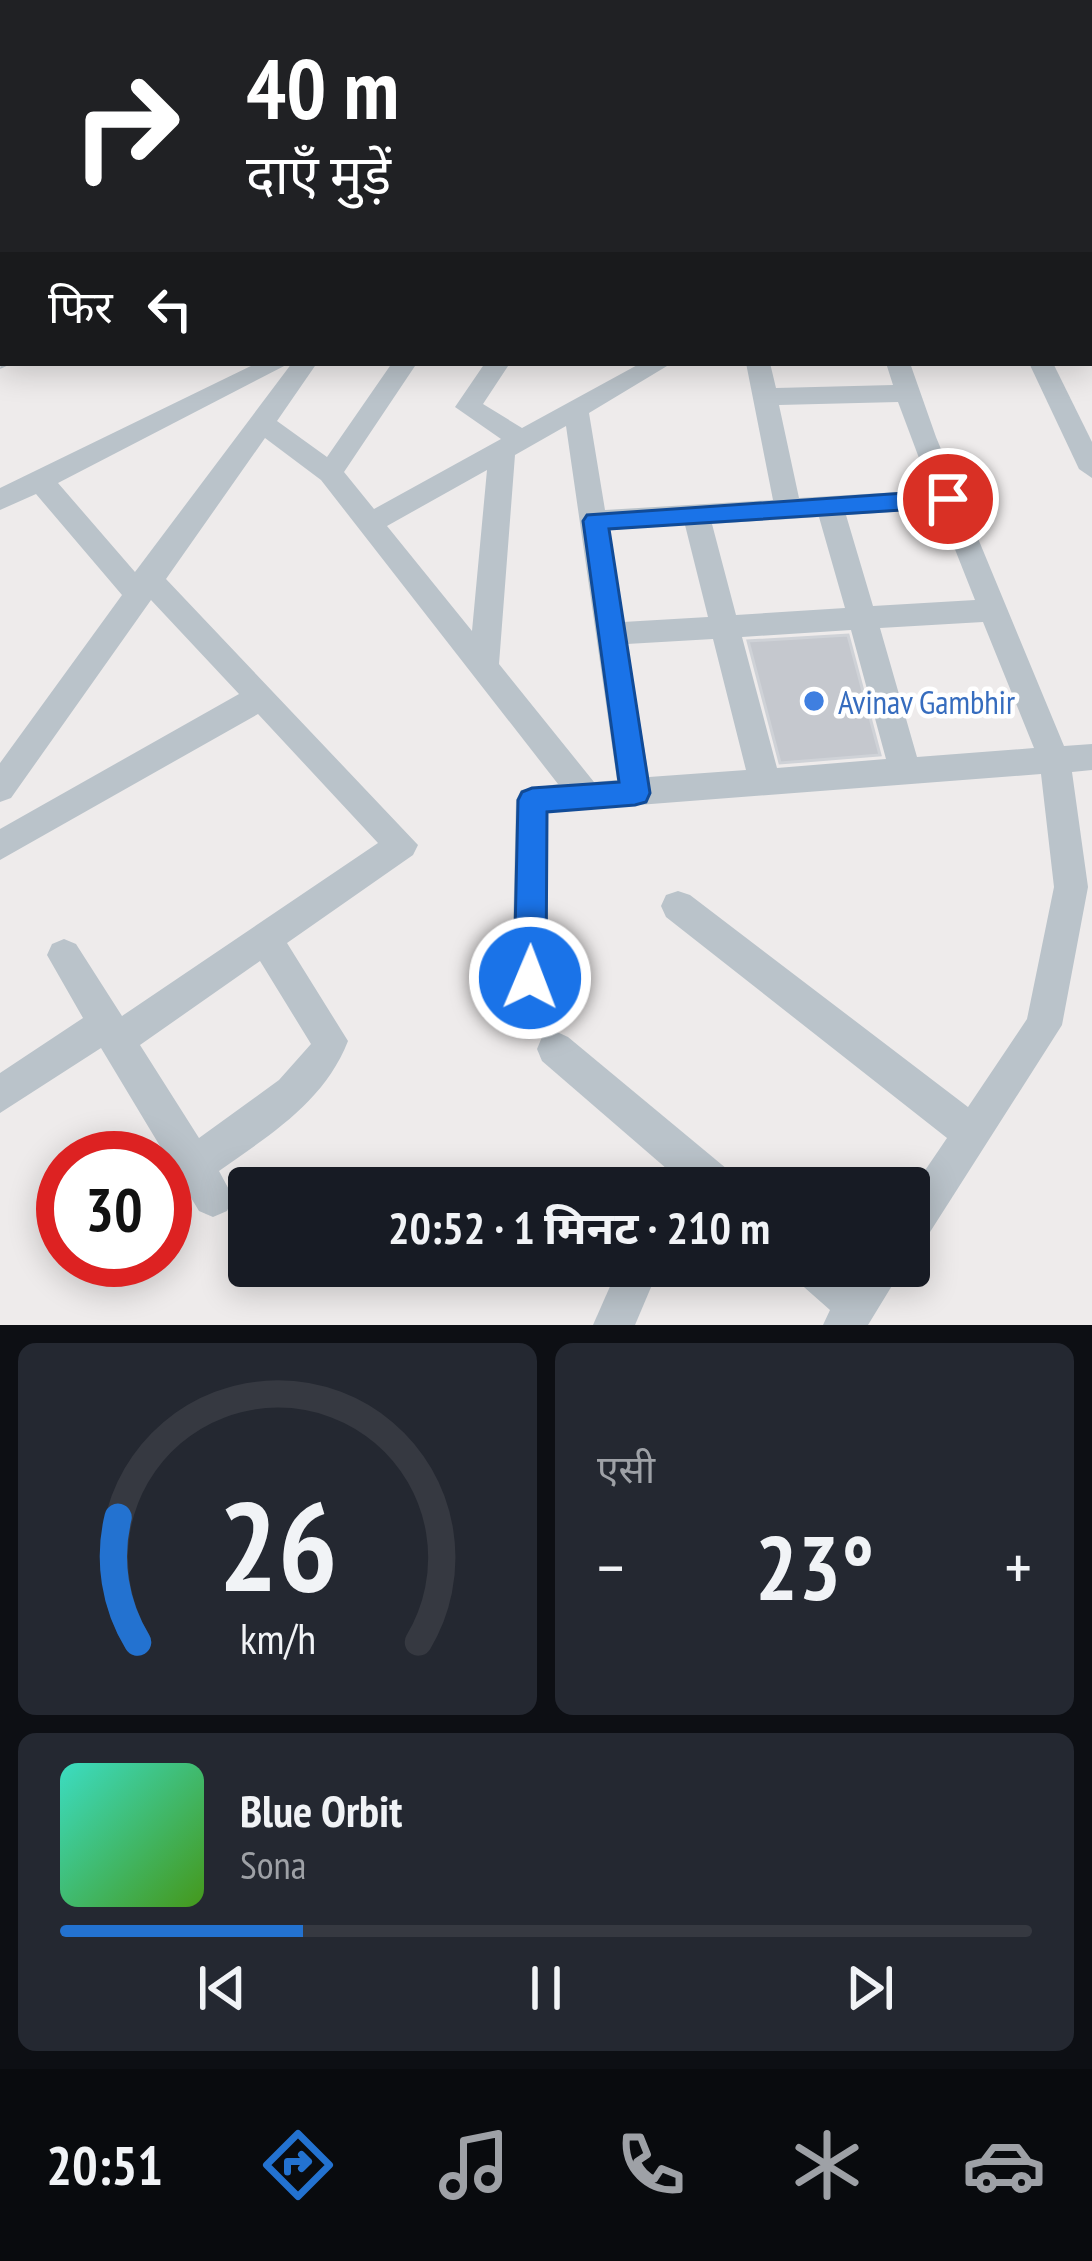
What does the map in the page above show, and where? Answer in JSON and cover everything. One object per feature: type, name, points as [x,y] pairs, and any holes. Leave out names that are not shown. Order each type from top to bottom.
[{"type":"street","points":[[213,366],[230,386]]},
{"type":"street","points":[[0,500],[272,366]]},
{"type":"street","points":[[0,788],[302,366]]},
{"type":"street","points":[[330,473],[403,366]]},
{"type":"street","points":[[496,366],[468,406],[512,446]]},
{"type":"street","points":[[370,524],[655,366]]},
{"type":"street","points":[[759,366],[788,509]]},
{"type":"street","points":[[899,366],[1055,762],[1071,886],[1044,1025],[930,1197]]},
{"type":"street","points":[[1042,366],[1092,469]]},
{"type":"street","points":[[765,397],[908,393]]},
{"type":"street","points":[[576,410],[635,793]]},
{"type":"street","points":[[261,422],[330,473],[587,797]]},
{"type":"street","points":[[484,667],[512,446]]},
{"type":"street","points":[[0,1095],[267,937],[401,845],[261,697],[40,480]]},
{"type":"street","points":[[596,521],[948,499]]},
{"type":"street","points":[[830,506],[906,773]]},
{"type":"street","points":[[696,515],[765,783]]},
{"type":"street","points":[[612,634],[993,610]]},
{"type":"street","points":[[0,846],[261,697]]},
{"type":"street","points":[[674,1167],[542,1036],[532,800],[1092,757]]},
{"type":"street","points":[[678,906],[972,1134]]},
{"type":"street","points":[[64,955],[203,1181],[307,1080],[327,1054],[330,1041],[281,969],[267,937]]},
{"type":"street","points":[[614,1325],[631,1287]]},
{"type":"street","points":[[827,1287],[851,1316],[870,1287]]},
{"type":"building","name":"Avinav Gambhir","points":[[848,635],[880,755],[780,763],[748,641]]},
{"type":"place","name":"Avinav Gambhir","points":[[814,701]]},
{"type":"route","points":[[530,978],[532,800],[635,793],[596,521],[948,499]]}]
